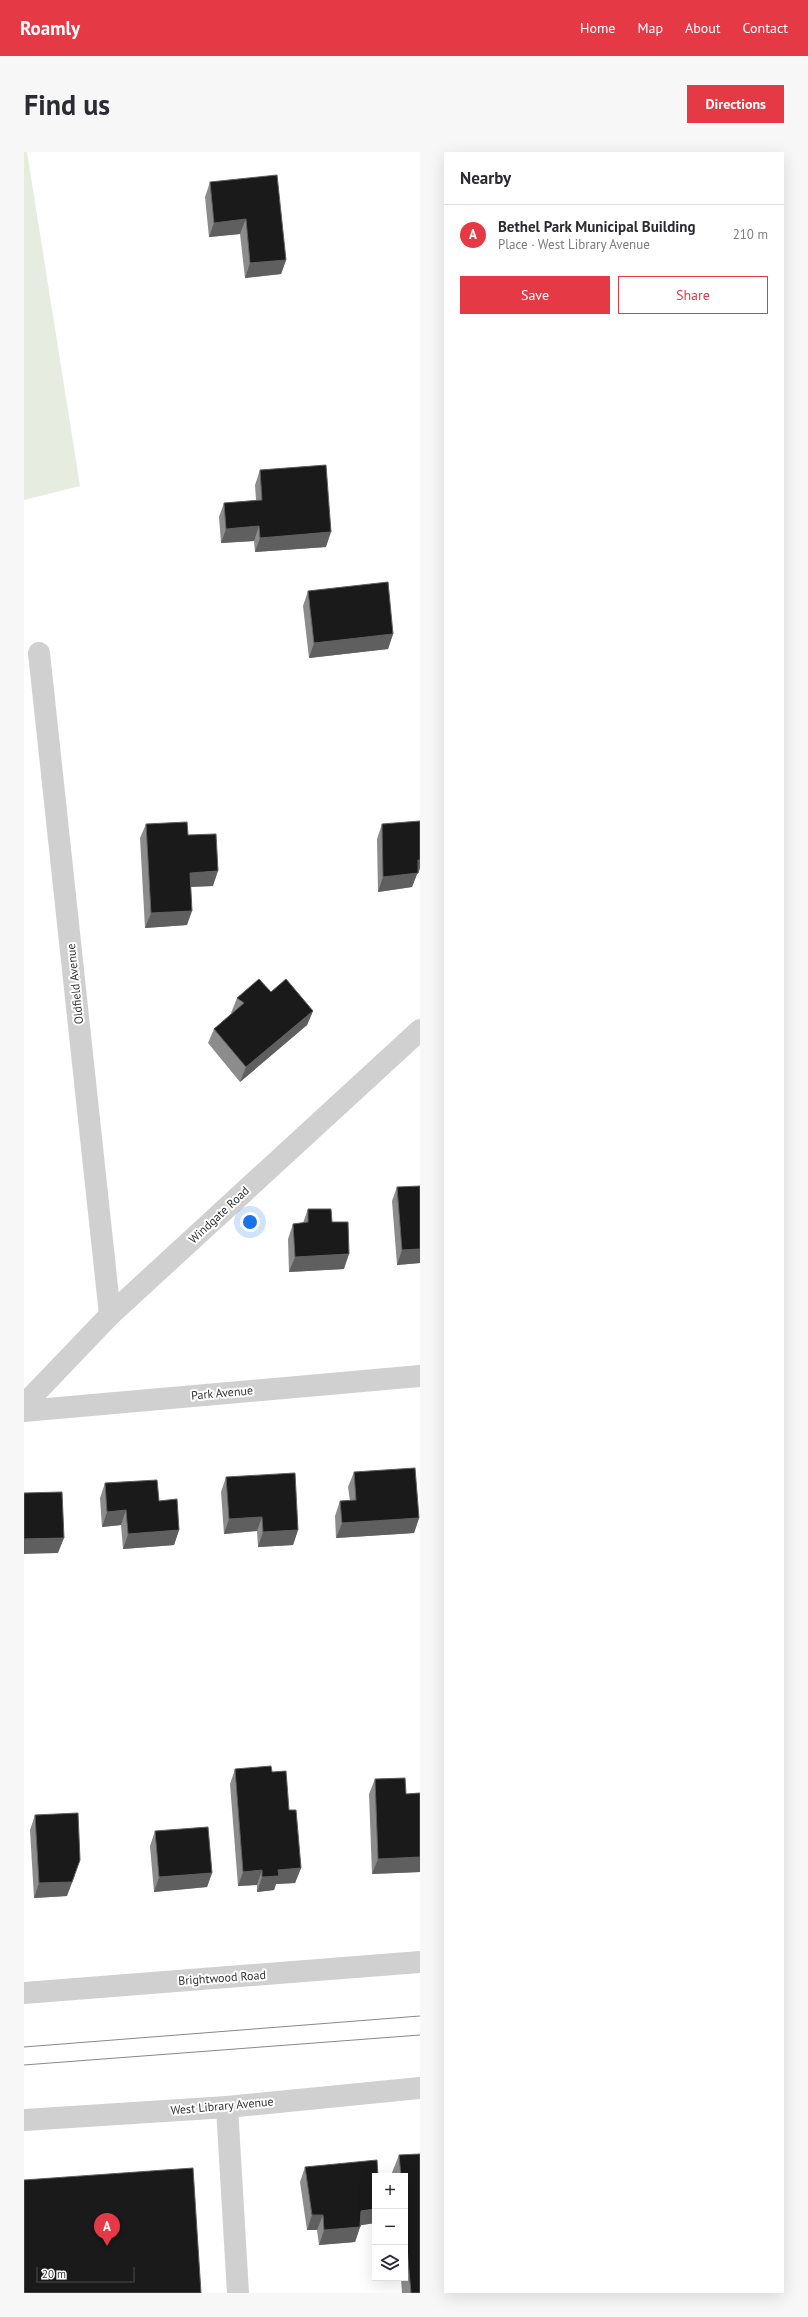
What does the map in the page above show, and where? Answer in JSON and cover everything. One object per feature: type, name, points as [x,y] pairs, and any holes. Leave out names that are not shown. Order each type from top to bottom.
[{"type":"street","name":"Oldfield Avenue","points":[[39,653],[110,1315]]},
{"type":"street","name":"Windgate Road","points":[[24,1405],[110,1315],[420,1030]]},
{"type":"street","name":"Park Avenue","points":[[24,1411],[420,1376]]},
{"type":"street","name":"Brightwood Road","points":[[24,1993],[420,1962]]},
{"type":"street","name":"West Library Avenue","points":[[24,2120],[227,2107],[420,2088]]},
{"type":"street","points":[[227,2107],[238,2293]]},
{"type":"shaded area","points":[[24,152],[27,152],[80,486],[24,500]]},
{"type":"building","points":[[277,175],[286,260],[250,263],[246,219],[214,223],[210,182]]},
{"type":"building","points":[[326,465],[331,532],[260,538],[259,526],[226,529],[224,503],[262,500],[260,470]]},
{"type":"building","points":[[388,582],[393,634],[314,643],[308,591]]},
{"type":"building","points":[[420,821],[420,860],[418,860],[418,873],[383,877],[382,824]]},
{"type":"building","points":[[187,822],[188,835],[216,834],[218,871],[190,873],[192,911],[151,913],[146,824]]},
{"type":"building","points":[[259,979],[271,992],[286,979],[313,1011],[246,1067],[214,1029],[244,1003],[237,998]]},
{"type":"building","points":[[420,1186],[420,1249],[402,1250],[397,1187]]},
{"type":"building","points":[[308,1209],[331,1209],[332,1222],[348,1222],[349,1254],[295,1257],[293,1224],[308,1222]]},
{"type":"building","points":[[415,1468],[419,1518],[342,1523],[340,1501],[356,1500],[354,1472]]},
{"type":"building","points":[[295,1473],[298,1530],[263,1532],[262,1517],[229,1519],[226,1477]]},
{"type":"building","points":[[157,1480],[159,1501],[177,1499],[179,1530],[128,1534],[126,1510],[107,1512],[105,1483]]},
{"type":"building","points":[[62,1492],[64,1538],[24,1539],[24,1493]]},
{"type":"building","points":[[271,1766],[272,1772],[286,1771],[289,1810],[296,1810],[301,1868],[278,1870],[279,1876],[262,1877],[262,1870],[243,1872],[235,1769]]},
{"type":"building","points":[[405,1778],[406,1794],[420,1793],[420,1857],[378,1859],[375,1779]]},
{"type":"building","points":[[78,1813],[80,1860],[72,1882],[39,1883],[35,1815]]},
{"type":"building","points":[[208,1827],[212,1873],[159,1877],[155,1831]]},
{"type":"building","points":[[420,2154],[420,2293],[411,2293],[408,2259],[408,2173],[401,2173],[399,2155]]},
{"type":"building","points":[[377,2160],[378,2173],[372,2173],[372,2209],[361,2211],[360,2227],[324,2230],[323,2215],[312,2215],[305,2167]]},
{"type":"building","points":[[193,2168],[201,2293],[24,2293],[24,2180]]},
{"type":"tram line","points":[[24,2047],[420,2016]]},
{"type":"tram line","points":[[24,2065],[420,2035]]},
{"type":"place","name":"Bethel Park Municipal Building","points":[[107,2246]]}]
